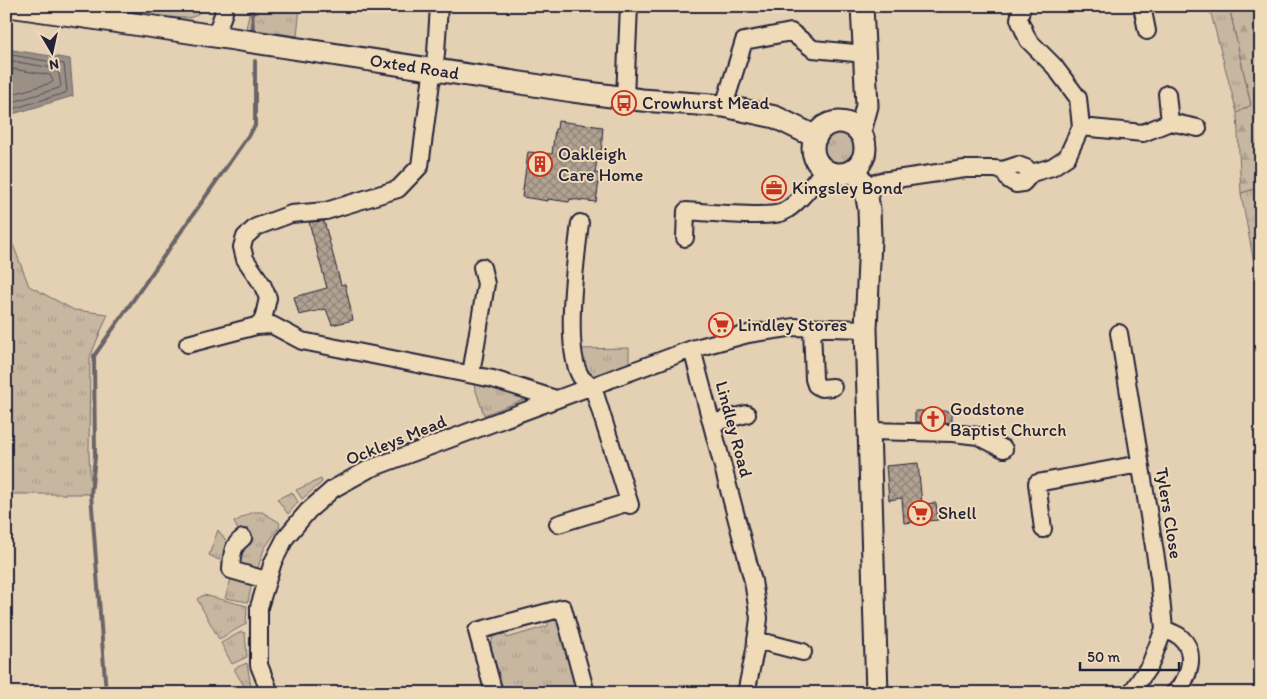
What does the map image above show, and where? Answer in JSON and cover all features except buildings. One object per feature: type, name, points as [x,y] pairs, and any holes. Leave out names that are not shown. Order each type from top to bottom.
[{"type":"main road","name":"Oxted Road","points":[[9,6],[434,71],[625,97],[724,106],[775,117],[816,137]]},
{"type":"main road","points":[[860,132],[867,106],[862,6]]},
{"type":"main road","points":[[840,122],[866,90]]},
{"type":"main road","points":[[860,178],[824,170],[820,166],[813,147],[819,132],[828,125],[840,122],[860,132],[864,139],[865,150],[860,178],[868,209],[870,240],[866,329],[877,693]]},
{"type":"street","points":[[215,37],[224,12],[222,6]]},
{"type":"street","points":[[256,326],[263,320],[268,298],[262,284],[245,259],[242,247],[245,237],[256,227],[291,214],[326,211],[398,189],[420,166],[434,71],[439,6]]},
{"type":"street","points":[[625,97],[629,6]]},
{"type":"street","points":[[860,178],[882,181],[965,169],[994,169],[1003,170],[1009,180],[1016,184],[1023,183],[1032,173],[1052,167],[1067,157],[1081,128],[1078,98],[1054,66],[1028,40],[1019,20],[1022,6]]},
{"type":"street","points":[[1142,6],[1148,31]]},
{"type":"street","points":[[724,106],[744,41],[791,32],[813,49],[865,54]]},
{"type":"street","points":[[1167,94],[1170,122]]},
{"type":"street","points":[[1081,128],[1144,133],[1170,122],[1198,128]]},
{"type":"street","points":[[686,238],[686,211],[764,215],[783,212],[794,204],[824,170]]},
{"type":"street","points":[[558,524],[629,504],[593,387],[581,377],[574,356],[572,335],[574,281],[580,223]]},
{"type":"street","points":[[471,374],[486,284],[482,268]]},
{"type":"street","points":[[188,344],[256,326],[272,325],[302,341],[493,379],[556,399]]},
{"type":"street","points":[[692,349],[748,334],[795,327],[866,329]]},
{"type":"street","points":[[812,328],[814,378],[816,384],[821,388],[833,387]]},
{"type":"street","name":"Tylers Close","points":[[1119,333],[1159,577],[1164,629],[1150,665],[1131,693]]},
{"type":"street","name":"Ockleys Mead","points":[[270,693],[258,665],[259,607],[266,580],[286,537],[308,511],[332,489],[369,469],[692,349]]},
{"type":"street","name":"Lindley Road","points":[[692,349],[753,581],[759,618],[746,693]]},
{"type":"street","points":[[712,423],[747,414]]},
{"type":"street","points":[[869,431],[913,431],[978,436],[1004,449]]},
{"type":"street","points":[[1043,529],[1036,482],[1140,464]]},
{"type":"street","points":[[243,538],[237,542],[232,550],[227,576],[266,580]]},
{"type":"street","points":[[494,693],[477,631],[563,608],[586,693]]},
{"type":"street","points":[[1164,629],[1179,636],[1188,648],[1190,668],[1183,691]]},
{"type":"street","points":[[756,640],[803,652]]},
{"type":"green space","points":[[112,6],[203,6],[196,16],[185,18],[112,9]]},
{"type":"green space","points":[[248,6],[300,6],[297,36],[246,29],[250,9]]},
{"type":"green space","points":[[1209,6],[1229,6],[1251,105],[1237,113]]},
{"type":"green space","points":[[1229,6],[1261,6],[1261,187],[1241,193],[1237,113],[1251,105]]},
{"type":"green space","points":[[839,130],[846,131],[852,135],[856,141],[856,155],[852,161],[846,165],[839,166],[832,165],[826,161],[822,155],[821,148],[822,141],[826,135],[832,131]]},
{"type":"green space","points":[[1261,187],[1261,301],[1241,193]]},
{"type":"green space","points":[[12,242],[29,286],[74,310],[108,314],[90,357],[89,453],[91,494],[6,494],[6,249]]},
{"type":"green space","points":[[629,348],[629,366],[600,376],[586,373],[578,349]]},
{"type":"green space","points":[[472,379],[536,395],[484,415]]},
{"type":"green space","points":[[321,479],[322,482],[302,499],[296,490]]},
{"type":"green space","points":[[292,492],[298,502],[288,514],[277,499]]},
{"type":"green space","points":[[253,512],[262,512],[279,522],[280,526],[264,549],[256,574],[235,564],[242,547],[255,540],[248,528],[239,532],[234,522]]},
{"type":"green space","points":[[218,530],[228,543],[224,558],[219,560],[209,555]]},
{"type":"green space","points":[[235,577],[252,583],[248,602],[225,598],[231,579]]},
{"type":"green space","points":[[204,595],[247,606],[246,624],[219,639],[197,599]]},
{"type":"green space","points":[[557,616],[579,693],[504,693],[490,647],[493,637],[504,629],[507,638],[548,626],[548,617]]},
{"type":"green space","points":[[241,632],[245,633],[247,657],[232,664],[221,643]]},
{"type":"green space","points":[[247,663],[251,687],[246,689],[235,668]]},
{"type":"water","points":[[6,49],[70,59],[73,96],[6,116]]},
{"type":"waterway","points":[[252,6],[253,31]]},
{"type":"waterway","points":[[106,693],[91,494],[95,457],[94,356],[255,126],[255,61]]},
{"type":"place","name":"Crowhurst Mead","points":[[624,103]]},
{"type":"place","name":"Oakleigh Care Home","points":[[540,164]]},
{"type":"place","name":"Kingsley Bond","points":[[774,188]]},
{"type":"place","name":"Lindley Stores","points":[[721,325]]},
{"type":"place","name":"Godstone Baptist Church","points":[[933,419]]},
{"type":"place","name":"Shell","points":[[920,513]]}]
